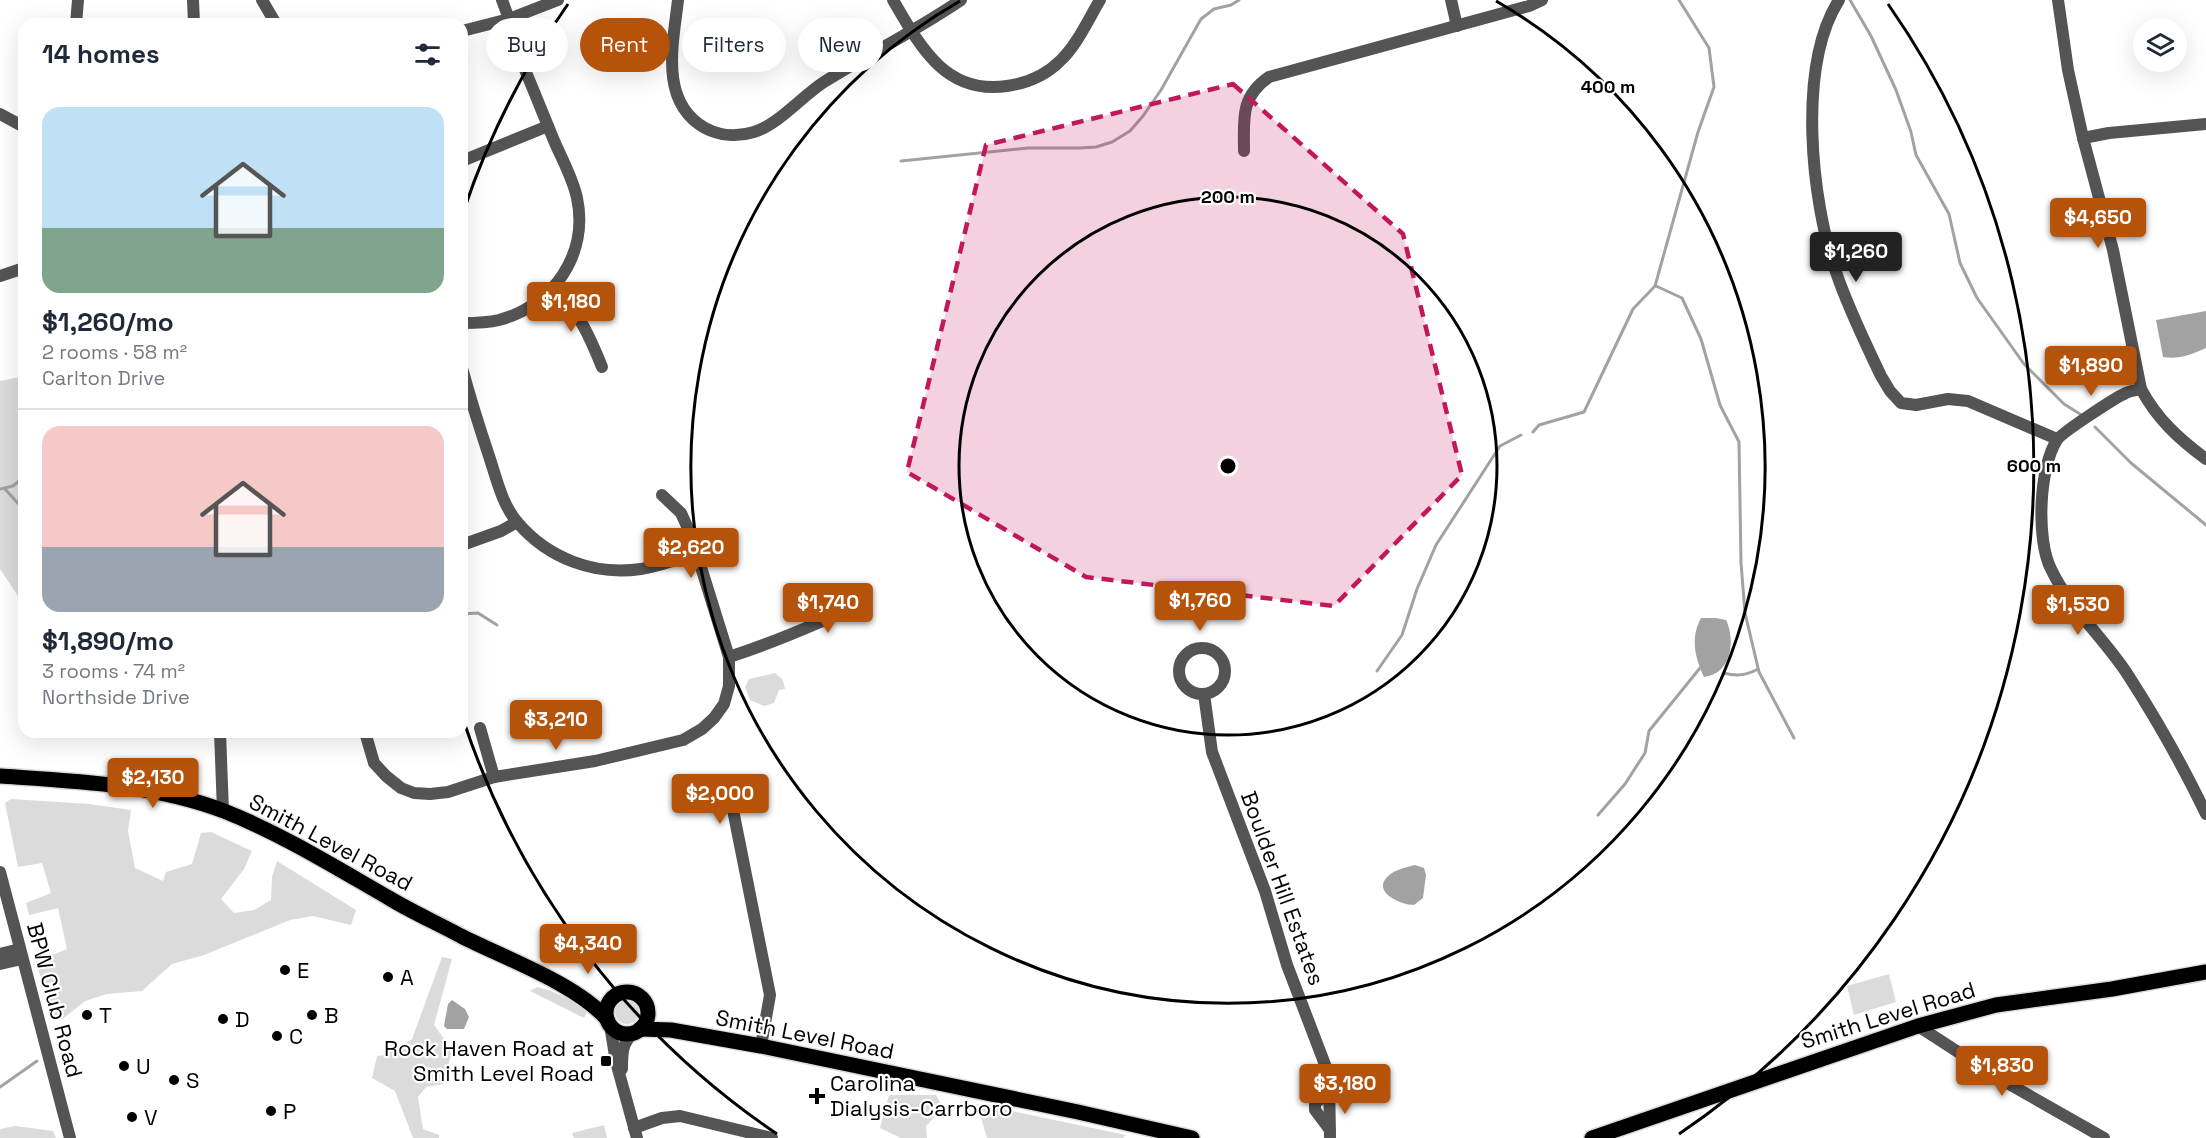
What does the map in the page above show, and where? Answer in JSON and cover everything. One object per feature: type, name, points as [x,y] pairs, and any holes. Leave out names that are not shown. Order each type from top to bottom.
[{"type":"main road","name":"Smith Level Road","points":[[0,776],[89,782],[142,789],[223,811],[305,849],[391,899],[557,983],[591,1004],[608,1022]]},
{"type":"main road","name":"Smith Level Road","points":[[1592,1138],[1918,1026],[1996,1005],[2123,987],[2206,972]]},
{"type":"main road","name":"Smith Level Road","points":[[557,983],[596,993],[616,994]]},
{"type":"main road","points":[[630,992],[637,994],[646,1004],[647,1018],[637,1031],[621,1033],[608,1022],[607,1004],[616,994],[630,992]]},
{"type":"main road","name":"Smith Level Road","points":[[646,1004],[655,1013],[692,1034]]},
{"type":"main road","name":"Smith Level Road","points":[[637,1031],[660,1029],[761,1046],[1192,1138]]},
{"type":"street","points":[[76,18],[78,0]]},
{"type":"street","points":[[193,0],[194,18]]},
{"type":"street","points":[[262,0],[272,18]]},
{"type":"street","points":[[502,0],[509,18]]},
{"type":"street","points":[[512,18],[558,0]]},
{"type":"street","points":[[678,0],[671,65],[676,94],[681,105],[693,120],[716,134],[736,136],[755,132],[771,123],[823,83],[961,0]]},
{"type":"street","points":[[893,0],[918,44],[934,62],[950,76],[993,88],[1031,81],[1047,73],[1062,59],[1100,0]]},
{"type":"street","points":[[1451,0],[1458,26]]},
{"type":"street","points":[[1244,151],[1245,109],[1256,86],[1269,77],[1529,6],[1542,0]]},
{"type":"street","points":[[1839,0],[1824,32],[1813,80],[1817,179],[1826,235],[1835,270],[1881,376],[1901,403],[1916,405],[1948,399],[1968,401],[2057,439]]},
{"type":"street","points":[[2058,0],[2068,70],[2083,138],[2114,250],[2141,389],[2167,427],[2206,459]]},
{"type":"street","points":[[468,29],[486,25]]},
{"type":"street","points":[[468,323],[511,316],[540,301],[562,278],[573,255],[579,233],[573,185],[526,72]]},
{"type":"street","points":[[0,114],[18,124]]},
{"type":"street","points":[[2083,138],[2130,130],[2206,124]]},
{"type":"street","points":[[468,159],[548,126]]},
{"type":"street","points":[[0,276],[18,270]]},
{"type":"street","points":[[554,288],[566,298],[579,317],[602,367]]},
{"type":"street","points":[[468,387],[499,486],[517,522],[558,556],[593,568],[641,569],[698,553]]},
{"type":"street","points":[[2141,389],[2123,394],[2057,439],[2048,464],[2043,489],[2042,533],[2049,566],[2072,605],[2119,661],[2146,702],[2206,814]]},
{"type":"street","points":[[367,738],[374,763],[386,776],[401,788],[414,793],[430,794],[448,792],[494,777],[596,761],[683,740],[702,729],[724,704],[729,686],[729,657],[698,553],[681,513],[662,495]]},
{"type":"street","points":[[468,543],[501,531],[517,522]]},
{"type":"street","points":[[729,657],[780,640],[850,605],[866,601]]},
{"type":"street","name":"Boulder Hill Estates","points":[[1204,694],[1212,752],[1265,891],[1287,965],[1329,1075],[1330,1134]]},
{"type":"street","points":[[480,728],[494,777]]},
{"type":"street","points":[[220,738],[223,811]]},
{"type":"street","points":[[731,800],[770,995],[761,1046]]},
{"type":"street","name":"BPW Club Road","points":[[0,872],[70,1138]]},
{"type":"street","points":[[0,954],[21,954]]},
{"type":"street","points":[[0,964],[21,954]]},
{"type":"street","points":[[608,1022],[635,1133],[662,1118],[680,1116],[772,1138]]},
{"type":"street","points":[[1918,1026],[1995,1076],[2104,1138]]},
{"type":"street","points":[[621,1079],[623,1047],[626,1040],[637,1031]]},
{"type":"highlighted area","points":[[1233,84],[1403,234],[1462,475],[1334,606],[1086,577],[907,472],[986,145]]},
{"type":"shaded area","points":[[2206,311],[2206,348],[2180,357],[2163,357],[2156,320]]},
{"type":"shaded area","points":[[18,377],[18,596],[0,569],[0,381]]},
{"type":"shaded area","points":[[1701,618],[1726,620],[1731,637],[1729,655],[1725,663],[1713,675],[1704,677],[1695,648],[1696,633]]},
{"type":"shaded area","points":[[775,673],[783,680],[785,689],[779,690],[774,703],[764,706],[750,700],[745,687],[749,679]]},
{"type":"shaded area","points":[[11,799],[89,804],[131,810],[128,831],[135,868],[163,881],[166,872],[192,864],[201,833],[211,832],[252,851],[244,869],[221,899],[234,913],[254,910],[271,900],[272,877],[277,861],[356,910],[351,925],[313,916],[290,920],[204,955],[172,964],[142,991],[107,994],[85,1001],[60,1021],[52,1018],[36,961],[67,949],[58,908],[29,915],[26,903],[51,893],[42,863],[18,867],[5,803]]},
{"type":"shaded area","points":[[1415,865],[1424,868],[1426,875],[1423,898],[1414,905],[1402,903],[1390,897],[1383,887],[1388,876],[1397,870]]},
{"type":"shaded area","points":[[442,957],[452,959],[434,1025],[452,1050],[444,1084],[426,1087],[418,1097],[423,1129],[439,1135],[439,1138],[413,1138],[395,1091],[372,1078],[377,1056],[386,1055],[412,1039]]},
{"type":"shaded area","points":[[1889,974],[1896,1002],[1854,1015],[1847,986]]},
{"type":"shaded area","points":[[537,987],[587,1007],[584,1018],[530,991]]},
{"type":"shaded area","points":[[452,1000],[465,1009],[469,1017],[464,1029],[447,1029],[444,1026],[448,1004]]},
{"type":"shaded area","points":[[627,1000],[632,1001],[638,1007],[638,1017],[632,1023],[627,1024],[622,1023],[616,1017],[615,1012],[616,1007],[622,1001]]},
{"type":"shaded area","points":[[889,1095],[936,1095],[943,1108],[926,1126],[927,1138],[901,1138],[880,1128]]},
{"type":"shaded area","points":[[977,1104],[1126,1135],[1123,1138],[987,1138]]},
{"type":"shaded area","points":[[604,1125],[607,1138],[574,1138],[572,1133]]},
{"type":"shaded area","points":[[15,1126],[53,1131],[56,1138],[0,1138],[0,1129]]},
{"type":"waterway","points":[[901,161],[1028,148],[1096,147],[1112,142],[1130,131],[1143,116],[1161,90],[1201,19],[1214,9],[1231,5],[1239,0]]},
{"type":"waterway","points":[[1533,432],[1539,425],[1584,412],[1633,309],[1655,286],[1698,132],[1714,87],[1709,48],[1679,0]]},
{"type":"waterway","points":[[1850,0],[1871,36],[1896,90],[1911,132],[1916,155],[1949,214],[1960,263],[1977,298],[2024,364],[2064,404],[2080,414]]},
{"type":"waterway","points":[[1656,286],[1682,298],[1701,339],[1720,405],[1739,442],[1741,563],[1745,613],[1759,672],[1794,738]]},
{"type":"waterway","points":[[2095,427],[2131,463],[2206,525]]},
{"type":"waterway","points":[[1377,671],[1402,635],[1417,589],[1436,545],[1500,446],[1521,435]]},
{"type":"waterway","points":[[0,489],[13,486],[18,482]]},
{"type":"waterway","points":[[5,489],[18,503]]},
{"type":"waterway","points":[[468,614],[478,613],[497,625]]},
{"type":"waterway","points":[[1598,815],[1625,784],[1645,753],[1649,731],[1700,668]]},
{"type":"waterway","points":[[1723,673],[1741,675],[1758,669]]},
{"type":"waterway","points":[[0,1087],[37,1061]]},
{"type":"place","name":"E","points":[[285,970]]},
{"type":"place","name":"A","points":[[388,977]]},
{"type":"place","name":"T","points":[[87,1015]]},
{"type":"place","name":"B","points":[[312,1015]]},
{"type":"place","name":"D","points":[[223,1019]]},
{"type":"place","name":"C","points":[[277,1036]]},
{"type":"place","name":"Rock Haven Road at Smith Level Road","points":[[606,1061]]},
{"type":"place","name":"U","points":[[124,1066]]},
{"type":"place","name":"S","points":[[174,1080]]},
{"type":"place","name":"Carolina Dialysis-Carrboro","points":[[817,1096]]},
{"type":"place","name":"P","points":[[271,1111]]},
{"type":"place","name":"V","points":[[132,1117]]}]
